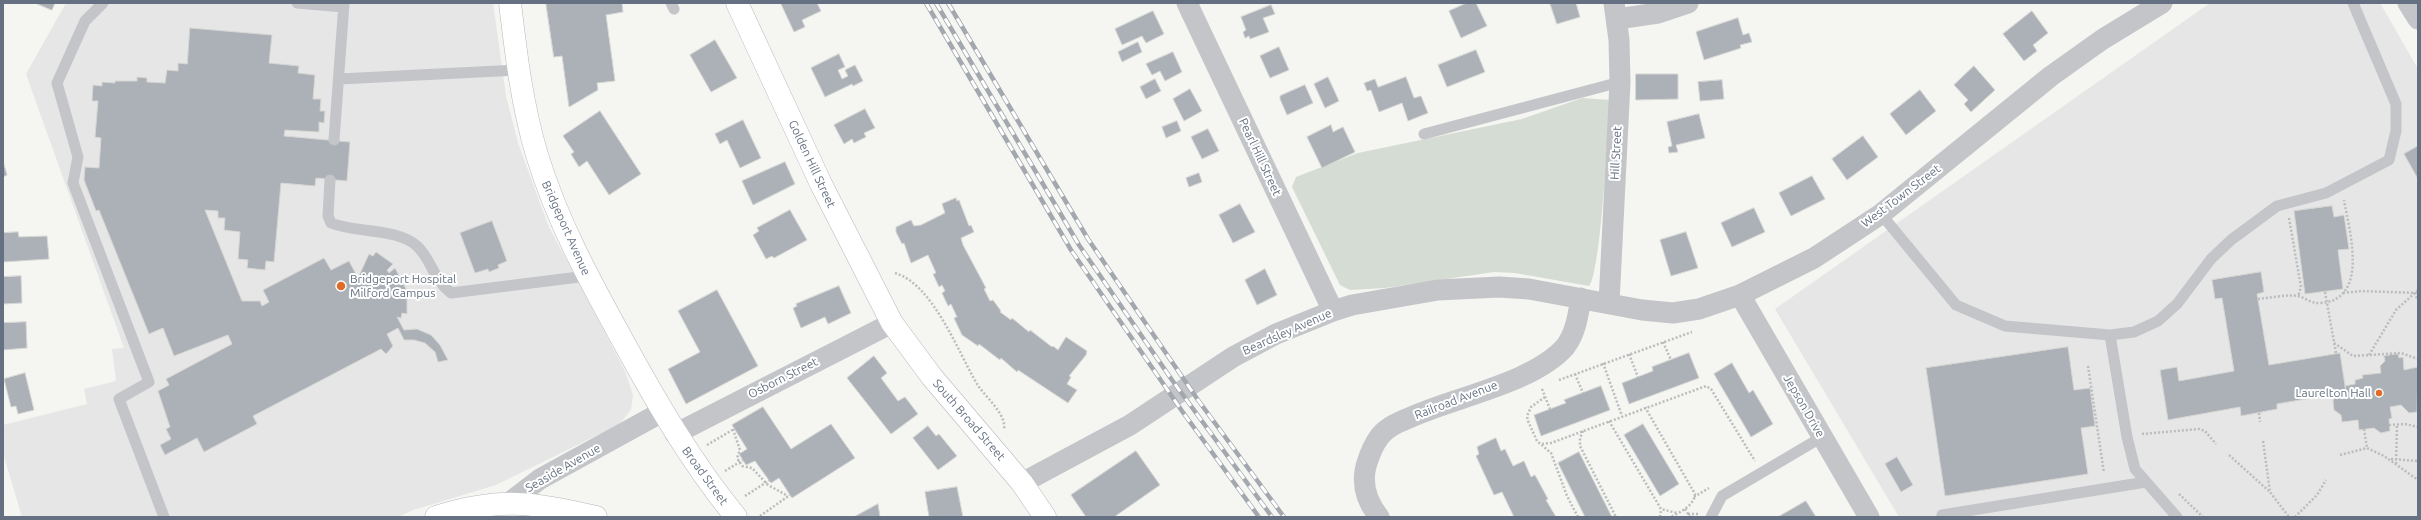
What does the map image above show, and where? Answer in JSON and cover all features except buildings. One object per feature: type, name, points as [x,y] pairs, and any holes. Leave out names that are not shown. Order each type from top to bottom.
[{"type":"main road","name":"Bridgeport Avenue","points":[[510,3],[518,70],[526,111],[546,184],[587,276],[675,434]]},
{"type":"main road","name":"Golden Hill Street","points":[[737,3],[821,184],[892,323]]},
{"type":"main road","name":"South Broad Street","points":[[892,323],[932,377],[1022,483],[1045,517]]},
{"type":"main road","name":"Broad Street","points":[[675,434],[700,471],[736,517]]},
{"type":"main road","name":"Seaside Avenue","points":[[436,517],[475,507],[510,502]]},
{"type":"main road","points":[[510,502],[554,507],[596,517]]},
{"type":"street","name":"Pearl Hill Street","points":[[1187,3],[1333,311]]},
{"type":"street","points":[[1615,11],[1658,13],[1688,3]]},
{"type":"street","name":"West Town Street","points":[[1608,303],[1673,313],[1699,309],[1740,295],[1814,258],[1881,214],[2051,76],[2103,39],[2162,3]]},
{"type":"street","points":[[2408,3],[2418,20]]},
{"type":"street","name":"Hill Street","points":[[1608,303],[1620,82],[1615,11]]},
{"type":"street","name":"Beardsley Avenue","points":[[1022,483],[1130,425],[1233,357],[1276,334],[1333,311],[1399,296],[1466,287],[1529,289],[1608,303]]},
{"type":"street","name":"Jepson Drive","points":[[1740,295],[1869,517]]},
{"type":"street","name":"Railroad Avenue","points":[[1379,517],[1368,500],[1364,478],[1370,452],[1380,436],[1398,422],[1515,378],[1547,362],[1566,346],[1571,337],[1576,327],[1581,298]]},
{"type":"street","name":"Osborn Street","points":[[675,434],[892,323]]},
{"type":"street","name":"Seaside Avenue","points":[[510,502],[540,479],[662,412]]},
{"type":"lane","points":[[103,3],[85,21],[57,83],[78,157],[73,183],[149,382],[119,399],[164,517]]},
{"type":"lane","points":[[297,3],[344,5],[334,140]]},
{"type":"lane","points":[[1881,214],[1956,305],[2005,326],[2110,335],[2134,332],[2158,321],[2177,304],[2211,259],[2253,222],[2277,206],[2326,193],[2389,160],[2396,131],[2396,104],[2353,3]]},
{"type":"lane","points":[[339,79],[518,70]]},
{"type":"lane","points":[[1424,134],[1620,82]]},
{"type":"lane","points":[[330,180],[328,216],[331,223],[342,228],[396,236],[416,244],[423,252],[440,284],[451,293],[587,276]]},
{"type":"lane","points":[[2110,335],[2131,454],[2135,468],[2177,517]]},
{"type":"lane","points":[[1711,517],[1722,496],[1822,437]]},
{"type":"lane","points":[[1942,514],[1991,512],[2146,482]]},
{"type":"path","points":[[2341,185],[2353,260],[2348,286],[2343,293]]},
{"type":"path","points":[[2286,203],[2301,288],[2298,296]]},
{"type":"path","points":[[895,273],[903,275],[913,282],[936,310],[946,324],[978,384],[1004,420],[1004,431],[993,447]]},
{"type":"path","points":[[2369,355],[2396,310],[2418,290]]},
{"type":"path","points":[[2258,299],[2298,296],[2311,302],[2327,302],[2343,293],[2361,291],[2418,293]]},
{"type":"path","points":[[2325,292],[2336,354]]},
{"type":"path","points":[[2414,293],[2418,300]]},
{"type":"path","points":[[1555,381],[1696,330]]},
{"type":"path","points":[[1663,342],[1671,360]]},
{"type":"path","points":[[2334,343],[2353,356],[2401,353],[2418,359]]},
{"type":"path","points":[[1629,354],[1638,377]]},
{"type":"path","points":[[1603,364],[1622,416]]},
{"type":"path","points":[[2088,366],[2105,473]]},
{"type":"path","points":[[1575,374],[1583,393]]},
{"type":"path","points":[[1548,384],[1541,387],[1550,409]]},
{"type":"path","points":[[1542,444],[1551,443],[1703,386],[1709,387],[1755,461]]},
{"type":"path","points":[[1545,397],[1535,403],[1527,416],[1533,435],[1551,453],[1561,482],[1578,517]]},
{"type":"path","points":[[1645,408],[1693,489],[1694,497]]},
{"type":"path","points":[[2259,413],[2260,422]]},
{"type":"path","points":[[1609,420],[1661,509],[1660,517]]},
{"type":"path","points":[[2389,425],[2397,424],[2418,427]]},
{"type":"path","points":[[2396,462],[2397,424]]},
{"type":"path","points":[[707,445],[734,429],[740,450],[737,458],[742,466],[752,468],[766,483],[790,496],[760,516]]},
{"type":"path","points":[[2135,435],[2199,429],[2205,431],[2216,444]]},
{"type":"path","points":[[2364,429],[2366,448]]},
{"type":"path","points":[[1584,430],[1580,438],[1580,446],[1616,517]]},
{"type":"path","points":[[2263,441],[2270,492]]},
{"type":"path","points":[[2340,455],[2366,448],[2396,462],[2418,480]]},
{"type":"path","points":[[2229,455],[2270,492],[2289,517]]},
{"type":"path","points":[[725,471],[743,460]]},
{"type":"path","points":[[2396,462],[2418,461]]},
{"type":"path","points":[[744,496],[770,480]]},
{"type":"path","points":[[2295,517],[2317,495],[2326,480]]},
{"type":"path","points":[[1671,517],[1685,509],[1694,497],[1714,485]]},
{"type":"path","points":[[2179,494],[2202,517]]},
{"type":"path","points":[[1661,509],[1678,513]]},
{"type":"path","points":[[1685,509],[1690,517]]},
{"type":"shaded area","name":"Bridgeport Hospital Milford Campus","points":[[66,3],[493,3],[506,96],[518,143],[548,225],[625,371],[633,395],[631,409],[627,415],[618,425],[496,485],[413,510],[398,517],[22,517],[3,453],[3,425],[87,404],[84,389],[116,381],[112,349],[124,348],[26,74]]},
{"type":"shaded area","points":[[2210,3],[2380,3],[2418,69],[2418,517],[1899,517],[1775,309]]},
{"type":"shaded area","points":[[1582,98],[1610,100],[1606,167],[1597,256],[1593,276],[1589,286],[1515,273],[1494,272],[1385,288],[1350,290],[1340,285],[1292,187],[1296,177],[1358,153],[1522,119]]},
{"type":"railway","points":[[926,3],[1071,250],[1182,411],[1259,517]]},
{"type":"railway","points":[[936,3],[1079,245],[1172,380],[1272,517]]},
{"type":"railway","points":[[948,3],[1088,239],[1198,400],[1284,517]]},
{"type":"place","name":"Bridgeport Hospital Milford Campus","points":[[341,286]]},
{"type":"place","name":"Laurelton Hall","points":[[2379,393]]}]
